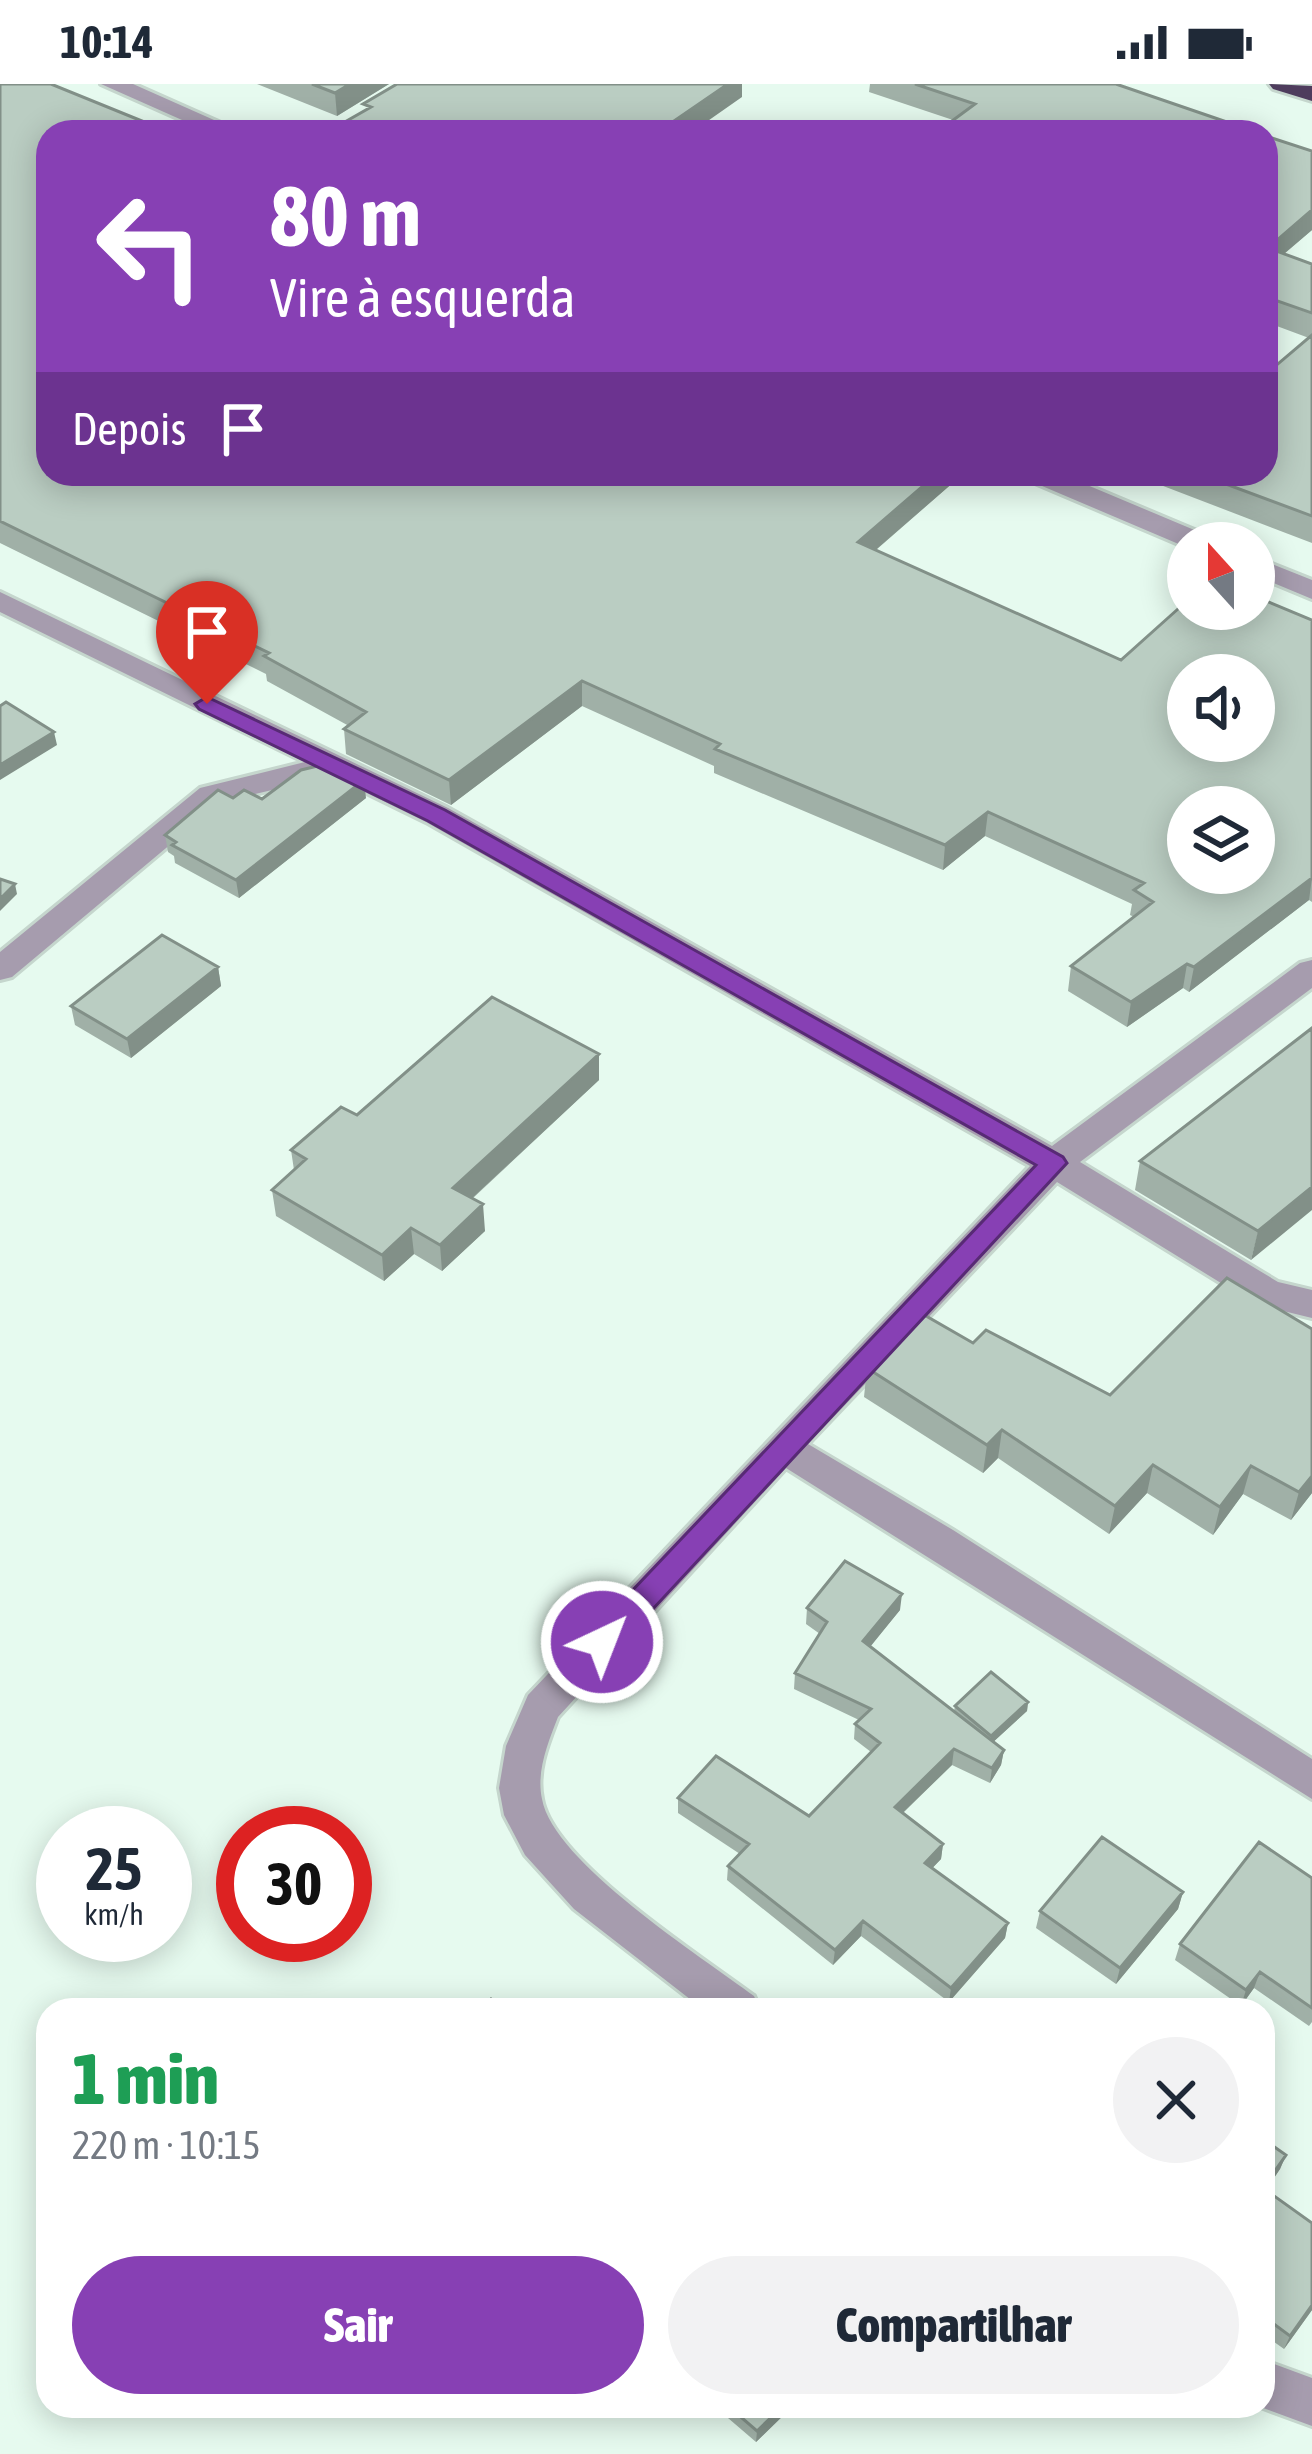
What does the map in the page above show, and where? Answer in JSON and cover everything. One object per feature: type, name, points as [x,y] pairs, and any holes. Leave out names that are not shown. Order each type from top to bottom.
[{"type":"highway","points":[[1281,84],[1312,94]]},
{"type":"street","points":[[112,84],[200,120]]},
{"type":"street","points":[[1066,486],[1167,529]]},
{"type":"street","points":[[1275,575],[1312,590]]},
{"type":"street","points":[[0,601],[437,815],[1054,1163],[1268,1294],[1312,1304]]},
{"type":"street","points":[[0,969],[211,795],[331,766]]},
{"type":"street","points":[[723,1998],[569,1877],[524,1814],[521,1760],[542,1708],[782,1447],[1054,1163],[1312,971]]},
{"type":"street","points":[[782,1447],[939,1540],[1312,1781]]},
{"type":"street","points":[[1275,2388],[1312,2402]]},
{"type":"building","points":[[0,84],[51,84],[140,120],[36,120],[36,486],[923,486],[858,542],[1121,660],[1167,619],[1167,630],[1275,630],[1275,605],[1312,620],[1312,878],[1194,967],[1187,964],[1131,1002],[1071,966],[1153,902],[1134,890],[1144,883],[988,812],[945,845],[715,749],[720,744],[582,681],[449,780],[344,729],[366,712],[264,656],[269,653],[0,521]]},
{"type":"building","points":[[312,84],[350,84],[335,93]]},
{"type":"building","points":[[397,84],[728,84],[676,120],[348,120],[371,107],[363,104]]},
{"type":"building","points":[[915,84],[1116,84],[1221,120],[953,120],[975,104]]},
{"type":"building","points":[[1278,140],[1312,151],[1312,210],[1278,239]]},
{"type":"building","points":[[1278,252],[1312,264],[1312,313],[1278,301]]},
{"type":"building","points":[[1312,335],[1312,516],[1231,486],[1278,486],[1278,364]]},
{"type":"building","points":[[6,702],[54,732],[0,765],[0,706]]},
{"type":"building","points":[[330,763],[364,780],[236,880],[172,845],[176,842],[165,835],[218,790],[233,798],[244,790],[262,799],[301,770]]},
{"type":"building","points":[[0,879],[15,884],[0,899]]},
{"type":"building","points":[[162,935],[218,967],[127,1039],[71,1006]]},
{"type":"building","points":[[492,997],[599,1054],[453,1188],[483,1204],[440,1245],[411,1228],[382,1255],[272,1190],[306,1159],[291,1150],[341,1107],[357,1115]]},
{"type":"building","points":[[1312,1028],[1312,1187],[1258,1231],[1140,1161]]},
{"type":"building","points":[[1227,1278],[1312,1329],[1312,1476],[1299,1492],[1251,1466],[1220,1507],[1153,1465],[1115,1506],[1002,1430],[987,1445],[867,1368],[919,1312],[973,1343],[986,1330],[1110,1395]]},
{"type":"building","points":[[845,1561],[902,1594],[863,1641],[1004,1750],[992,1768],[954,1749],[895,1807],[943,1844],[925,1863],[1008,1923],[951,1988],[863,1921],[835,1950],[728,1866],[749,1844],[678,1798],[716,1756],[809,1816],[880,1743],[855,1724],[871,1709],[795,1673],[827,1622],[807,1608]]},
{"type":"building","points":[[991,1672],[1028,1702],[991,1736],[955,1706]]},
{"type":"building","points":[[1102,1837],[1183,1892],[1120,1968],[1040,1911]]},
{"type":"building","points":[[1259,1842],[1312,1878],[1312,2008],[1260,1972],[1246,1990],[1180,1944]]},
{"type":"building","points":[[1275,2147],[1286,2155],[1275,2171]]},
{"type":"building","points":[[1275,2197],[1312,2223],[1312,2305],[1290,2336],[1275,2325]]},
{"type":"building","points":[[742,2418],[771,2418],[757,2431]]},
{"type":"route","points":[[207,704],[437,815],[1054,1163],[602,1642]]}]
